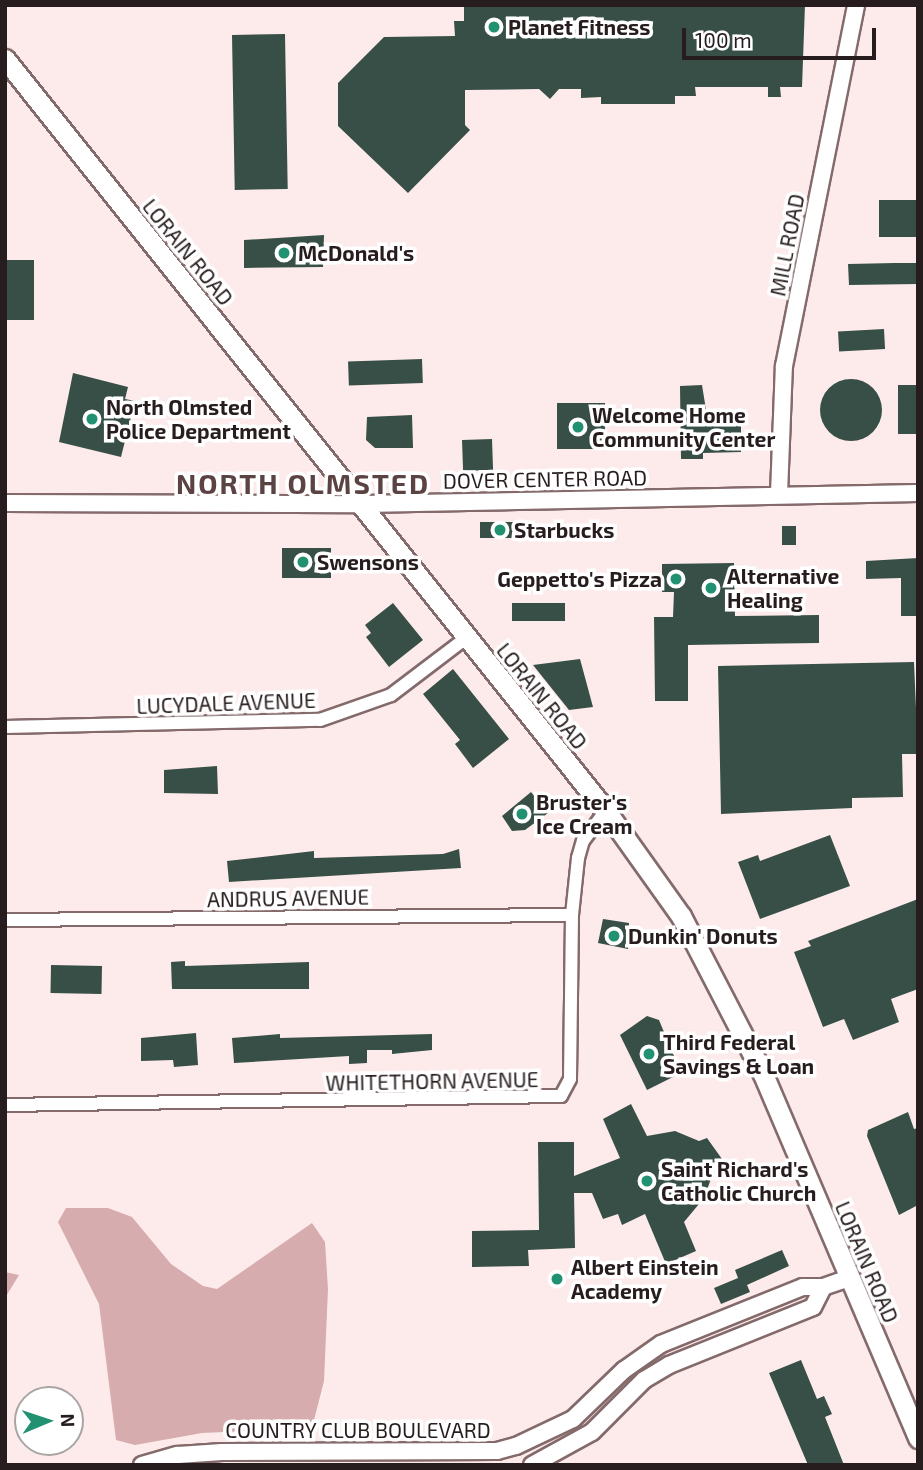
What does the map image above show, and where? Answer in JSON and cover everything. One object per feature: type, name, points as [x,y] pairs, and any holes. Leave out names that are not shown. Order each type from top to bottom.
[{"type":"main road","name":"LORAIN ROAD","points":[[5,59],[364,504],[466,638],[606,811],[706,958],[763,1074],[918,1438]]},
{"type":"street","name":"MILL ROAD","points":[[779,494],[784,366],[856,5]]},
{"type":"street","name":"DOVER CENTER ROAD","points":[[5,503],[364,504],[918,493]]},
{"type":"street","name":"LUCYDALE AVENUE","points":[[5,727],[320,720],[391,695],[466,638]]},
{"type":"street","name":"WHITETHORN AVENUE","points":[[5,1105],[561,1096],[570,1079],[572,915],[583,841],[606,811]]},
{"type":"street","name":"ANDRUS AVENUE","points":[[5,920],[572,915]]},
{"type":"street","name":"COUNTRY CLUB BOULEVARD","points":[[142,1465],[178,1455],[222,1452],[497,1451],[516,1446],[573,1419],[624,1370],[661,1344],[803,1287],[823,1287],[849,1278]]},
{"type":"street","name":"COUNTRY CLUB BOULEVARD","points":[[532,1465],[592,1432],[652,1375],[813,1307],[823,1287]]},
{"type":"shaded area","points":[[66,1208],[108,1208],[132,1217],[171,1264],[203,1286],[217,1289],[312,1223],[325,1242],[328,1289],[324,1381],[312,1428],[202,1433],[135,1445],[116,1440],[99,1304],[58,1222]]},
{"type":"shaded area","points":[[5,1272],[19,1275],[5,1298]]},
{"type":"building","points":[[464,5],[805,5],[802,87],[780,87],[781,97],[768,97],[768,87],[695,87],[696,96],[675,96],[675,104],[601,104],[601,97],[581,98],[581,89],[559,89],[550,99],[539,89],[465,90],[465,125],[470,130],[408,193],[338,126],[338,83],[384,37],[455,36],[454,21],[464,21]]},
{"type":"building","points":[[285,34],[288,189],[235,190],[232,35]]},
{"type":"building","points":[[879,200],[918,200],[918,237],[879,237]]},
{"type":"building","points":[[324,235],[323,267],[244,268],[244,240]]},
{"type":"building","points":[[5,260],[34,260],[34,320],[5,320]]},
{"type":"building","points":[[918,263],[918,284],[849,285],[848,264]]},
{"type":"building","points":[[884,329],[885,349],[839,351],[838,331]]},
{"type":"building","points":[[422,359],[423,383],[349,386],[348,362]]},
{"type":"building","points":[[73,373],[128,387],[125,399],[135,401],[121,457],[59,442]]},
{"type":"building","points":[[851,379],[873,388],[882,410],[873,432],[851,441],[829,432],[820,410],[829,388]]},
{"type":"building","points":[[702,385],[707,416],[741,416],[741,452],[703,453],[703,459],[681,459],[680,386]]},
{"type":"building","points":[[898,385],[918,385],[918,434],[898,434]]},
{"type":"building","points":[[557,403],[605,403],[605,449],[557,449]]},
{"type":"building","points":[[412,415],[413,448],[375,448],[366,440],[367,417]]},
{"type":"building","points":[[492,439],[493,470],[463,471],[462,440]]},
{"type":"building","points":[[480,522],[524,522],[524,538],[480,538]]},
{"type":"building","points":[[782,526],[796,526],[796,545],[782,545]]},
{"type":"building","points":[[282,548],[331,548],[331,578],[282,578]]},
{"type":"building","points":[[918,558],[918,616],[901,616],[901,578],[866,579],[866,561]]},
{"type":"building","points":[[734,563],[735,616],[819,615],[819,643],[688,645],[688,701],[655,701],[654,617],[673,617],[674,592],[662,592],[662,564]]},
{"type":"building","points":[[393,603],[423,640],[389,667],[366,637],[371,633],[365,625]]},
{"type":"building","points":[[512,603],[565,603],[565,621],[512,621]]},
{"type":"building","points":[[580,659],[593,707],[569,710],[533,665]]},
{"type":"building","points":[[914,662],[918,754],[902,754],[903,797],[852,798],[852,808],[721,814],[718,666]]},
{"type":"building","points":[[453,669],[509,739],[473,768],[455,744],[460,740],[423,694]]},
{"type":"building","points":[[217,766],[218,794],[164,793],[164,770]]},
{"type":"building","points":[[531,792],[548,813],[525,830],[512,831],[502,816]]},
{"type":"building","points":[[830,835],[850,886],[760,919],[738,862],[758,855],[760,861]]},
{"type":"building","points":[[459,849],[461,868],[229,882],[227,861],[314,851],[314,858],[443,854]]},
{"type":"building","points":[[918,899],[918,989],[891,999],[899,1022],[853,1040],[844,1019],[823,1027],[794,952],[811,946],[808,941]]},
{"type":"building","points":[[603,919],[629,923],[628,949],[598,943]]},
{"type":"building","points":[[185,961],[185,966],[309,962],[309,989],[172,989],[171,962]]},
{"type":"building","points":[[51,965],[102,966],[102,994],[51,993]]},
{"type":"building","points":[[647,1016],[659,1020],[681,1073],[647,1090],[620,1035]]},
{"type":"building","points":[[196,1033],[198,1065],[174,1067],[173,1060],[141,1061],[141,1038]]},
{"type":"building","points":[[280,1034],[280,1038],[432,1034],[432,1050],[392,1054],[392,1050],[367,1050],[367,1063],[349,1064],[349,1056],[234,1063],[232,1038]]},
{"type":"building","points":[[631,1104],[647,1136],[675,1131],[699,1141],[707,1138],[722,1159],[723,1172],[712,1176],[704,1198],[684,1222],[696,1251],[666,1264],[645,1214],[622,1225],[618,1214],[603,1219],[592,1193],[574,1193],[575,1248],[528,1250],[529,1266],[472,1267],[472,1231],[539,1230],[538,1142],[574,1142],[574,1176],[620,1158],[603,1119]]},
{"type":"building","points":[[908,1112],[914,1129],[918,1128],[918,1205],[899,1215],[867,1136],[868,1130]]},
{"type":"building","points":[[782,1250],[789,1266],[747,1285],[750,1292],[721,1304],[714,1288],[738,1278],[735,1270]]},
{"type":"building","points":[[801,1360],[817,1399],[824,1396],[832,1414],[825,1417],[844,1465],[808,1465],[769,1373]]},
{"type":"place","name":"Planet Fitness","points":[[494,27]]},
{"type":"place","name":"McDonald's","points":[[284,253]]},
{"type":"place","name":"North Olmsted Police Department","points":[[92,419]]},
{"type":"place","name":"Welcome Home Community Center","points":[[578,427]]},
{"type":"place","name":"Starbucks","points":[[500,530]]},
{"type":"place","name":"Swensons","points":[[303,562]]},
{"type":"place","name":"Geppetto's Pizza","points":[[676,579]]},
{"type":"place","name":"Alternative Healing","points":[[711,588]]},
{"type":"place","name":"Bruster's Ice Cream","points":[[522,814]]},
{"type":"place","name":"Dunkin' Donuts","points":[[614,936]]},
{"type":"place","name":"Third Federal Savings & Loan","points":[[649,1054]]},
{"type":"place","name":"Saint Richard's Catholic Church","points":[[647,1181]]},
{"type":"place","name":"Albert Einstein Academy","points":[[557,1279]]},
{"type":"district","name":"NORTH OLMSTED","points":[[303,483]]}]
